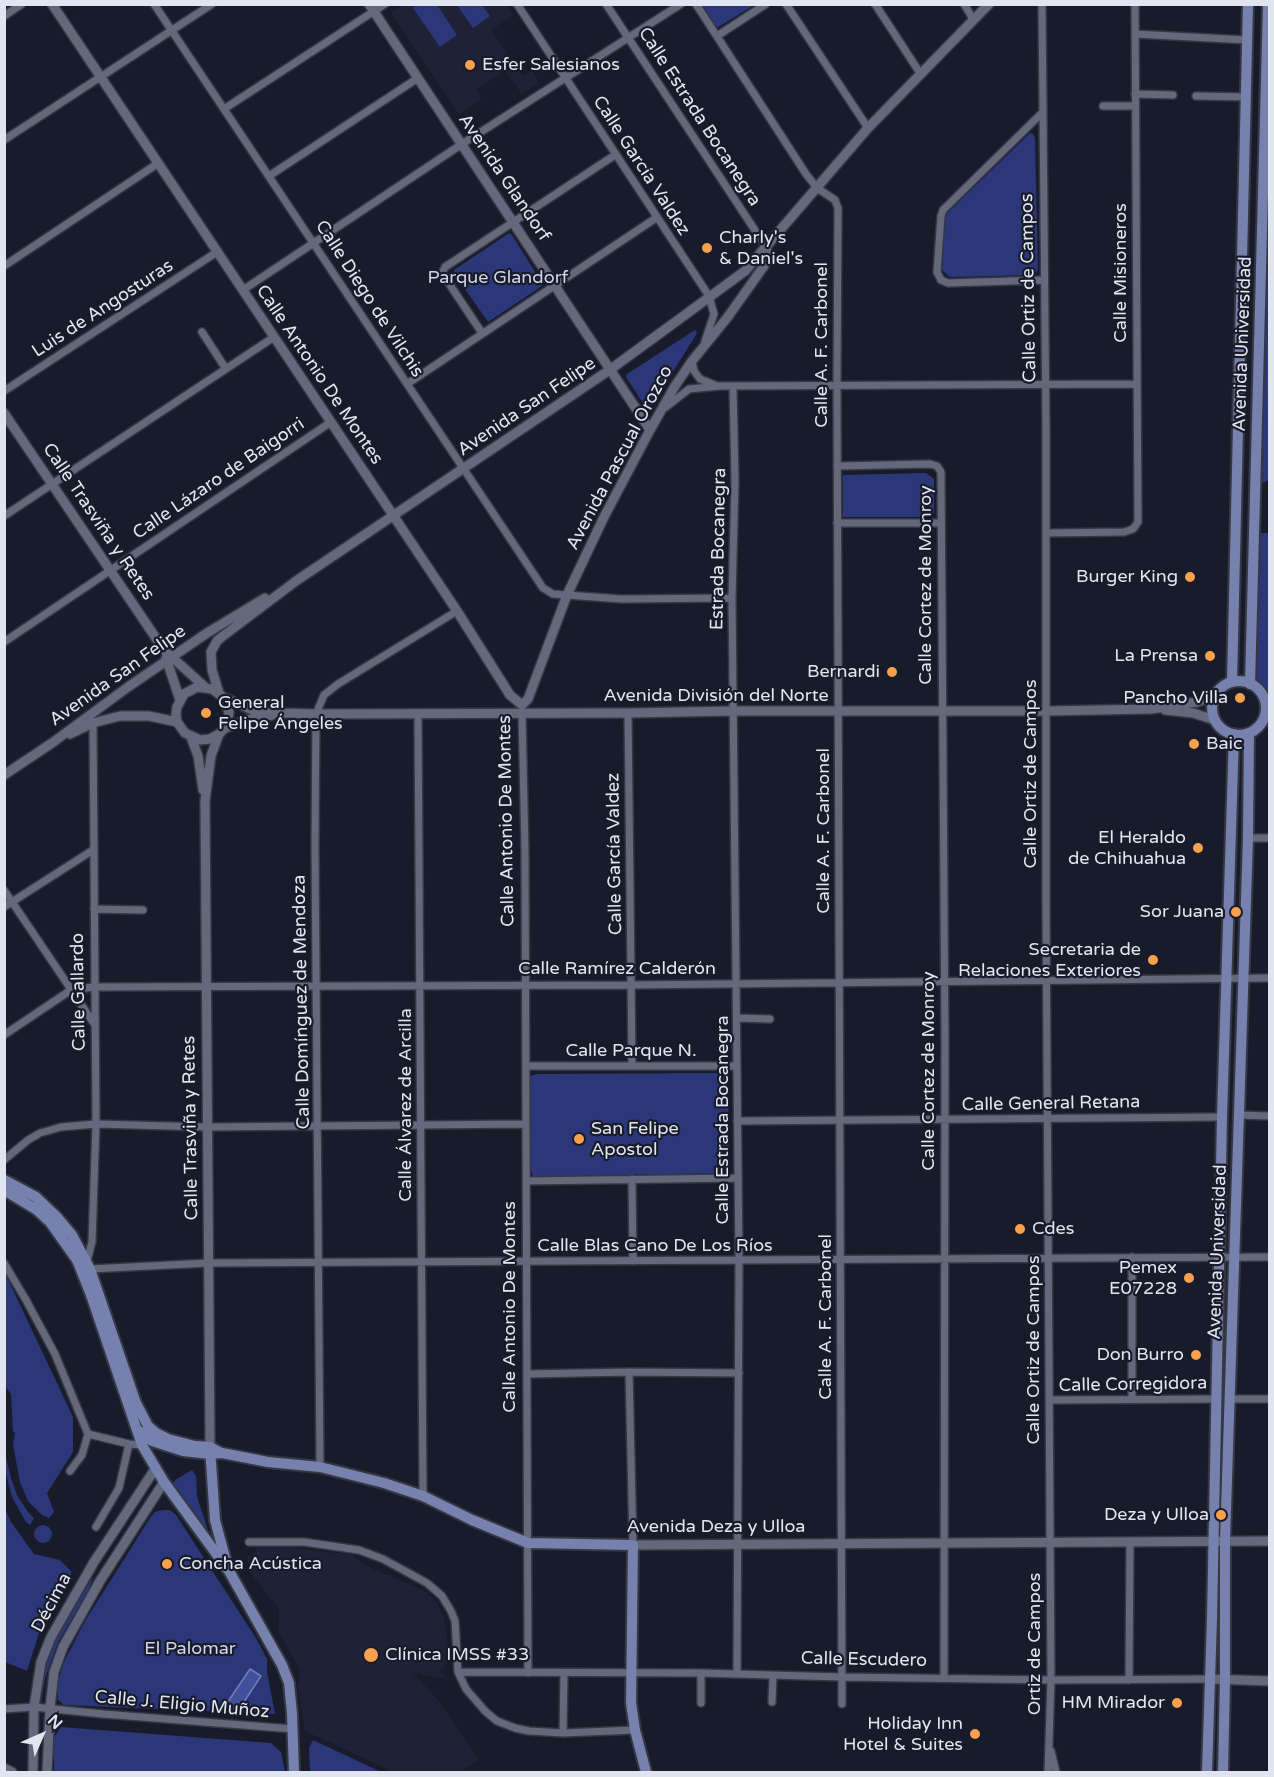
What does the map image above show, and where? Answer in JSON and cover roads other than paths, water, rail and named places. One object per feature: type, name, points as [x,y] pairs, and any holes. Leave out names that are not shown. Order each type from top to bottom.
[{"type":"main road","name":"Calle Antonio De Montes","points":[[52,4],[457,611],[510,695],[522,709]]},
{"type":"main road","name":"Avenida Pascual Orozco","points":[[522,709],[528,699],[567,595],[604,517],[650,430],[692,361],[727,318],[764,266],[768,257],[766,247],[868,128],[989,4]]},
{"type":"main road","name":"Avenida Universidad","points":[[1232,682],[1248,4]]},
{"type":"main road","name":"Avenida Universidad","points":[[1251,684],[1268,4]]},
{"type":"main road","name":"Avenida Glandorf","points":[[371,8],[650,430]]},
{"type":"main road","name":"Avenida San Felipe","points":[[4,775],[52,743],[102,705],[232,618],[296,581],[611,369],[744,271],[766,247]]},
{"type":"main road","name":"Calle Trasviña y Retes","points":[[4,413],[164,650],[170,660],[180,700]]},
{"type":"main road","name":"Avenida San Felipe","points":[[221,695],[210,664],[213,646],[296,581]]},
{"type":"main road","points":[[170,660],[205,687],[221,695],[229,712],[222,731],[210,739],[200,740],[185,733],[177,722],[176,714],[180,700],[190,690],[205,687]]},
{"type":"main road","points":[[1232,682],[1251,684],[1267,701],[1267,715],[1262,723],[1249,733],[1234,734],[1226,731],[1215,720],[1212,711],[1215,696],[1225,685],[1232,682]]},
{"type":"main road","name":"Avenida División del Norte","points":[[221,695],[252,710],[316,714],[522,709],[628,713],[1046,711],[1150,708],[1197,702],[1215,696]]},
{"type":"main road","name":"Avenida División del Norte","points":[[1150,708],[1193,713],[1215,720]]},
{"type":"main road","name":"Avenida División del Norte","points":[[222,731],[247,720],[282,713]]},
{"type":"main road","name":"Avenida San Felipe","points":[[52,743],[93,723],[113,717],[139,716],[177,722]]},
{"type":"main road","name":"Calle Trasviña y Retes","points":[[210,1450],[205,801],[211,756],[222,731]]},
{"type":"main road","name":"Avenida Universidad","points":[[1223,1773],[1225,1540],[1244,978],[1249,733]]},
{"type":"main road","name":"Avenida Universidad","points":[[1207,1773],[1221,1117],[1234,734]]},
{"type":"main road","name":"Calle Trasviña y Retes","points":[[191,737],[198,756],[205,801]]},
{"type":"main road","points":[[4,1175],[29,1190],[56,1216],[72,1235],[89,1265],[136,1402],[143,1429],[142,1444],[155,1469],[229,1571],[282,1665],[289,1683],[294,1773]]},
{"type":"main road","points":[[4,1180],[36,1197]]},
{"type":"main road","points":[[4,1192],[19,1197],[50,1222],[77,1260],[128,1405],[143,1429]]},
{"type":"main road","name":"Avenida Deza y Ulloa","points":[[143,1429],[145,1437],[166,1447],[194,1453],[210,1450],[268,1462],[320,1467],[351,1474],[423,1496],[472,1520],[528,1543],[633,1545],[944,1541],[1050,1543],[1269,1541]]},
{"type":"main road","points":[[210,1450],[215,1520],[229,1571]]},
{"type":"main road","name":"Décima","points":[[33,1773],[34,1707],[41,1662],[51,1637],[94,1562],[155,1469]]},
{"type":"main road","name":"Décima","points":[[47,1773],[54,1672],[72,1628],[164,1482]]},
{"type":"main road","points":[[633,1545],[630,1673],[634,1730],[646,1773]]},
{"type":"main road","name":"Calle Escudero","points":[[1210,1679],[1269,1681]]},
{"type":"main road","points":[[4,1768],[12,1773]]},
{"type":"street","points":[[4,16],[21,4]]},
{"type":"street","name":"Calle Diego de Vilchis","points":[[154,4],[543,588],[553,594],[621,599],[732,598]]},
{"type":"street","points":[[4,140],[212,4]]},
{"type":"street","points":[[224,109],[371,8],[385,4]]},
{"type":"street","name":"Calle García Valdez","points":[[517,4],[709,296],[714,309],[714,320],[701,349]]},
{"type":"street","name":"Calle Estrada Bocanegra","points":[[606,4],[766,247]]},
{"type":"street","points":[[243,291],[462,144],[681,4]]},
{"type":"street","name":"Calle A. F. Carbonel","points":[[696,4],[806,174],[817,188],[835,200],[838,205],[837,523],[842,1704]]},
{"type":"street","points":[[717,36],[766,4]]},
{"type":"street","points":[[786,4],[868,128]]},
{"type":"street","points":[[875,4],[920,73]]},
{"type":"street","points":[[964,4],[973,18]]},
{"type":"street","name":"Calle Ortiz de Campos","points":[[1042,4],[1050,1543]]},
{"type":"street","name":"Calle Misioneros","points":[[1046,533],[1124,532],[1133,529],[1138,522],[1135,4]]},
{"type":"street","points":[[1135,34],[1247,40]]},
{"type":"street","points":[[269,176],[418,78]]},
{"type":"street","points":[[1135,94],[1173,95]]},
{"type":"street","points":[[1196,96],[1247,97]]},
{"type":"street","points":[[1103,106],[1134,106]]},
{"type":"street","points":[[1043,112],[944,210],[941,216],[937,272],[941,280],[948,283],[1044,280]]},
{"type":"street","points":[[482,333],[444,276],[445,267],[615,154]]},
{"type":"street","points":[[4,266],[157,164]]},
{"type":"street","points":[[407,384],[656,218]]},
{"type":"street","name":"Luis de Angosturas","points":[[4,391],[217,252]]},
{"type":"street","points":[[202,332],[226,369]]},
{"type":"street","points":[[4,516],[274,338]]},
{"type":"street","points":[[692,361],[694,371],[700,379],[720,386]]},
{"type":"street","points":[[661,411],[685,391],[720,386],[1137,384]]},
{"type":"street","name":"Estrada Bocanegra","points":[[733,387],[735,482],[732,598],[733,711]]},
{"type":"street","name":"Calle Lázaro de Baigorri","points":[[4,642],[331,422]]},
{"type":"street","name":"Calle Cortez de Monroy","points":[[837,466],[930,464],[936,465],[941,472],[944,1678]]},
{"type":"street","points":[[837,523],[941,523]]},
{"type":"street","points":[[316,714],[324,695],[338,684],[457,611]]},
{"type":"street","name":"Calle Antonio De Montes","points":[[522,709],[528,1673]]},
{"type":"street","name":"Calle Estrada Bocanegra","points":[[733,711],[739,1260],[737,1674]]},
{"type":"street","name":"Calle Álvarez de Arcilla","points":[[418,713],[423,1496]]},
{"type":"street","name":"Calle García Valdez","points":[[628,713],[632,1066]]},
{"type":"street","name":"Calle Domínguez de Mendoza","points":[[316,714],[320,1467]]},
{"type":"street","name":"Calle Gallardo","points":[[89,1265],[92,1242],[96,1124],[93,987],[93,723]]},
{"type":"street","points":[[1248,838],[1269,838]]},
{"type":"street","points":[[4,907],[93,850]]},
{"type":"street","points":[[4,890],[94,1025]]},
{"type":"street","points":[[94,909],[143,910]]},
{"type":"street","name":"Calle Ramírez Calderón","points":[[4,1035],[71,990],[93,987],[632,985],[1269,978]]},
{"type":"street","points":[[737,1018],[770,1018]]},
{"type":"street","name":"Calle Parque N.","points":[[526,1066],[737,1065]]},
{"type":"street","points":[[1239,1115],[1269,1116]]},
{"type":"street","name":"Calle General Retana","points":[[737,1121],[1221,1117]]},
{"type":"street","points":[[4,1160],[28,1140],[61,1126],[96,1124],[207,1127],[526,1124]]},
{"type":"street","points":[[526,1180],[737,1178]]},
{"type":"street","points":[[632,1179],[633,1261]]},
{"type":"street","points":[[1132,1257],[1132,1399]]},
{"type":"street","name":"Calle Blas Cano De Los Ríos","points":[[89,1265],[1269,1257]]},
{"type":"street","points":[[4,1263],[21,1289],[55,1354],[88,1434],[82,1455],[70,1471]]},
{"type":"street","points":[[629,1372],[633,1545]]},
{"type":"street","points":[[527,1374],[739,1373]]},
{"type":"street","name":"Calle Corregidora","points":[[1049,1400],[1216,1399]]},
{"type":"street","name":"Calle Corregidora","points":[[1229,1399],[1269,1399]]},
{"type":"street","points":[[88,1434],[129,1444],[142,1444]]},
{"type":"street","points":[[96,1527],[119,1488],[129,1444]]},
{"type":"street","points":[[249,1542],[304,1542],[359,1550],[383,1559],[428,1584],[442,1596],[455,1621],[458,1672],[466,1689],[497,1721],[529,1731],[563,1733],[634,1730]]},
{"type":"street","points":[[1129,1680],[1130,1542]]},
{"type":"street","name":"Ortiz de Campos","points":[[1048,1773],[1051,1680],[1050,1543]]},
{"type":"street","name":"Calle Escudero","points":[[458,1672],[701,1673],[1051,1680],[1210,1679]]},
{"type":"street","points":[[563,1733],[564,1673]]},
{"type":"street","points":[[700,1703],[701,1673]]},
{"type":"street","points":[[772,1702],[773,1676]]},
{"type":"street","name":"Calle J. Eligio Muñoz","points":[[4,1709],[50,1708],[293,1729]]},
{"type":"street","name":"Ortiz de Campos","points":[[1050,1746],[1056,1773]]},
{"type":"place","name":"Esfer Salesianos","points":[[470,65]]},
{"type":"place","name":"Charly's & Daniel's","points":[[707,248]]},
{"type":"place","name":"Burger King","points":[[1190,577]]},
{"type":"place","name":"La Prensa","points":[[1210,656]]},
{"type":"place","name":"Bernardi","points":[[892,672]]},
{"type":"place","name":"Pancho Villa","points":[[1240,698]]},
{"type":"place","name":"General Felipe Ángeles","points":[[206,713]]},
{"type":"place","name":"Baic","points":[[1194,744]]},
{"type":"place","name":"El Heraldo de Chihuahua","points":[[1198,848]]},
{"type":"place","name":"Sor Juana","points":[[1236,912]]},
{"type":"place","name":"Secretaria de Relaciones Exteriores","points":[[1153,960]]},
{"type":"place","name":"San Felipe Apostol","points":[[579,1139]]},
{"type":"place","name":"Cdes","points":[[1020,1229]]},
{"type":"place","name":"Pemex E07228","points":[[1189,1278]]},
{"type":"place","name":"Don Burro","points":[[1196,1355]]},
{"type":"place","name":"Deza y Ulloa","points":[[1221,1515]]},
{"type":"place","name":"Concha Acústica","points":[[167,1564]]},
{"type":"place","name":"Clínica IMSS #33","points":[[371,1655]]},
{"type":"place","name":"HM Mirador","points":[[1177,1703]]},
{"type":"place","name":"Holiday Inn Hotel & Suites","points":[[975,1734]]},
{"type":"park label","name":"Parque Glandorf","points":[[498,278]]},
{"type":"park label","name":"El Palomar","points":[[190,1649]]}]
